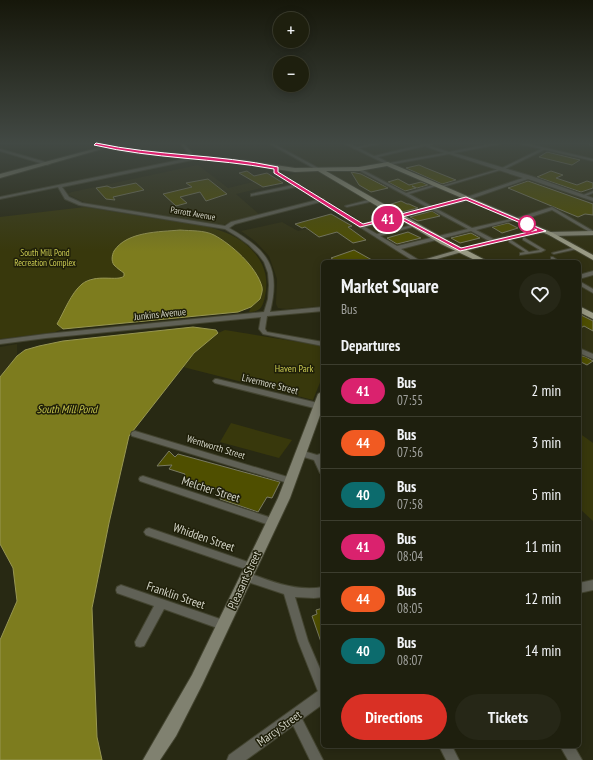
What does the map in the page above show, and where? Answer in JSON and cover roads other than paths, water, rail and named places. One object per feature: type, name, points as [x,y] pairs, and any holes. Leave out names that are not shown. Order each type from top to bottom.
[{"type":"main road","points":[[340,179],[436,238],[482,260]]},
{"type":"main road","points":[[423,179],[551,234],[593,258]]},
{"type":"main road","points":[[426,260],[493,241],[543,231]]},
{"type":"main road","points":[[551,234],[593,232]]},
{"type":"main road","points":[[581,310],[593,316]]},
{"type":"main road","name":"Pleasant Street","points":[[151,760],[170,730],[223,625],[272,522],[291,481],[320,400]]},
{"type":"street","points":[[0,198],[92,179]]},
{"type":"street","points":[[289,179],[416,260]]},
{"type":"street","points":[[379,179],[493,241]]},
{"type":"street","points":[[442,186],[465,179]]},
{"type":"street","points":[[362,226],[433,208],[522,179]]},
{"type":"street","points":[[536,179],[593,200]]},
{"type":"street","points":[[253,195],[298,185]]},
{"type":"street","points":[[406,194],[435,185]]},
{"type":"street","name":"Parrott Avenue","points":[[59,186],[67,198],[81,204],[226,228],[250,242],[262,254],[268,263],[272,284],[262,330],[265,333],[321,344]]},
{"type":"street","points":[[584,196],[593,192]]},
{"type":"street","points":[[226,228],[233,223],[322,200]]},
{"type":"street","points":[[347,206],[372,200]]},
{"type":"street","points":[[397,248],[472,229],[516,220],[552,208],[593,232]]},
{"type":"street","points":[[377,235],[414,225]]},
{"type":"street","points":[[521,254],[542,251],[524,239]]},
{"type":"street","points":[[510,241],[529,254]]},
{"type":"street","points":[[554,254],[576,248]]},
{"type":"street","points":[[581,276],[593,273]]},
{"type":"street","points":[[581,284],[593,291]]},
{"type":"street","name":"Junkins Avenue","points":[[0,342],[321,308]]},
{"type":"street","points":[[581,351],[593,357]]},
{"type":"street","name":"Livermore Street","points":[[217,381],[320,400]]},
{"type":"street","name":"Wentworth Street","points":[[135,434],[291,481]]},
{"type":"street","points":[[300,453],[320,457]]},
{"type":"street","name":"Melcher Street","points":[[143,479],[272,522]]},
{"type":"street","name":"Whidden Street","points":[[149,532],[248,572],[288,591],[306,594],[321,592]]},
{"type":"street","points":[[581,588],[593,585]]},
{"type":"street","name":"Franklin Street","points":[[122,590],[223,625]]},
{"type":"street","points":[[288,591],[304,641],[321,685]]},
{"type":"street","points":[[140,642],[161,604]]},
{"type":"street","name":"Marcy Street","points":[[236,759],[321,698]]},
{"type":"street","points":[[295,717],[317,760]]},
{"type":"street","points":[[446,748],[453,760]]},
{"type":"street","points":[[567,748],[576,760]]},
{"type":"water","points":[[180,230],[210,233],[221,239],[235,250],[249,264],[259,279],[262,288],[260,299],[251,307],[238,312],[63,329],[57,324],[71,297],[82,284],[94,279],[121,278],[124,276],[124,273],[114,265],[112,260],[114,251],[120,244],[135,236],[154,232]]},
{"type":"water","name":"South Mill Pond","points":[[193,327],[216,330],[218,333],[194,353],[129,436],[109,523],[92,608],[97,737],[102,760],[0,760],[0,640],[17,601],[13,568],[0,544],[0,377],[17,356],[25,350],[39,346],[63,341]]},
{"type":"park label","name":"South Mill Pond Recreation Complex","points":[[45,258]]},
{"type":"park label","name":"Haven Park","points":[[294,368]]}]
